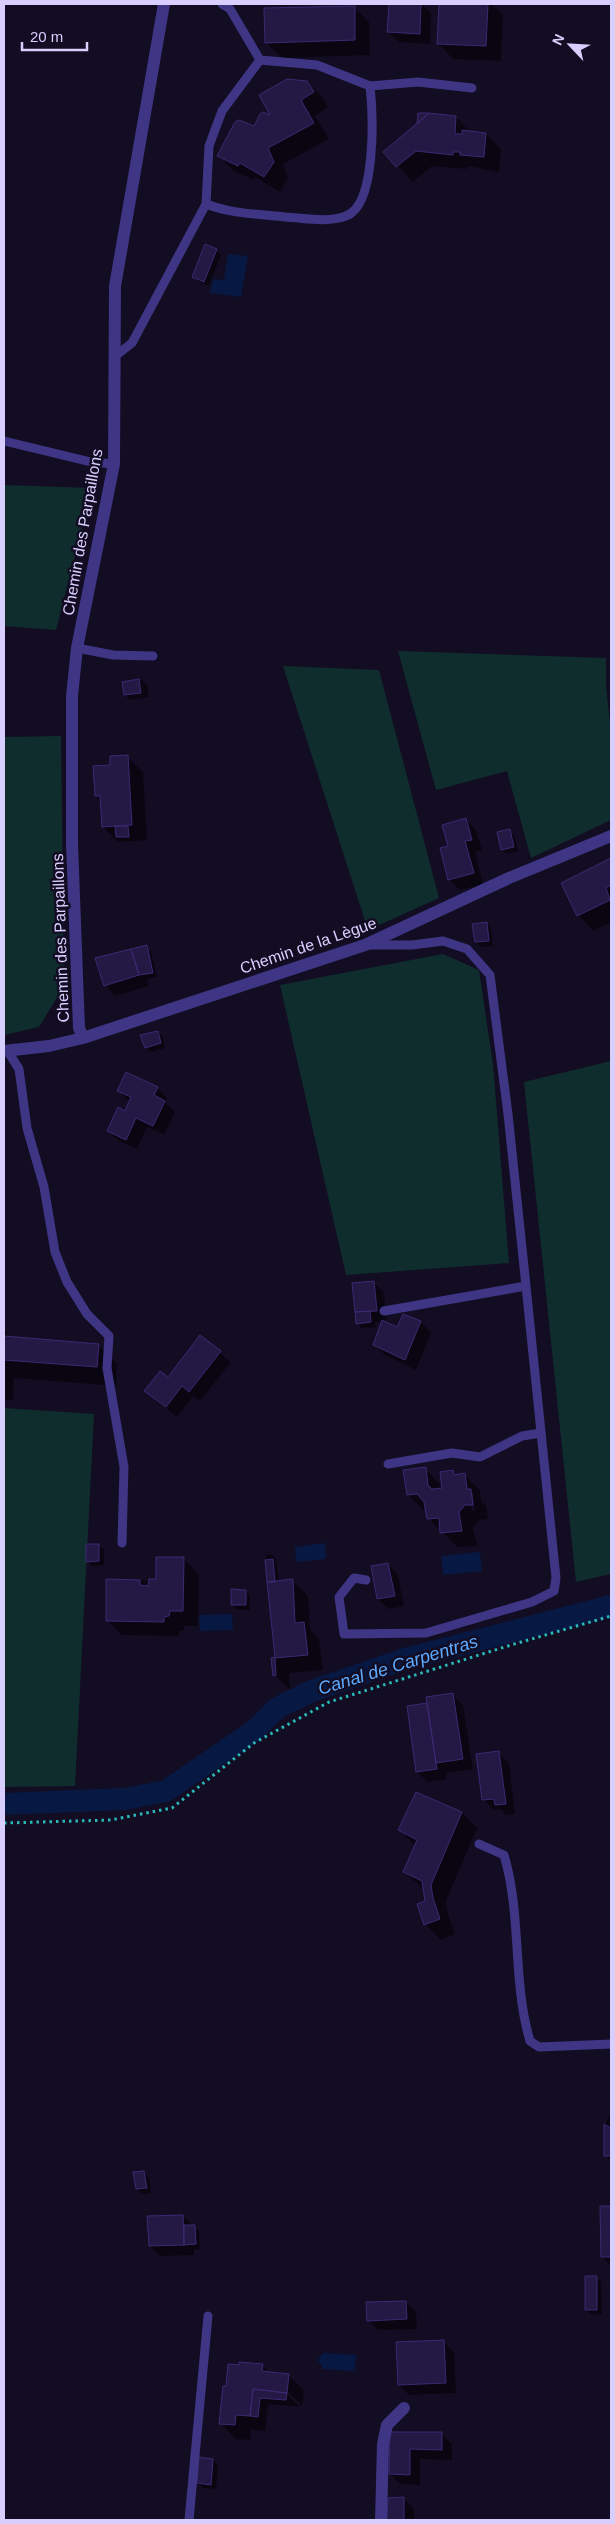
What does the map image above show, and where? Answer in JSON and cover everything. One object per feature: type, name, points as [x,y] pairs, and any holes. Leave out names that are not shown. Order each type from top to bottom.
[{"type":"street","name":"Chemin des Parpaillons","points":[[83,1038],[80,1028],[72,844],[72,696],[77,648],[114,464],[115,286],[164,4]]},
{"type":"street","name":"Chemin de la Lègue","points":[[6,1050],[49,1046],[83,1038],[365,945],[509,878],[611,836]]},
{"type":"street","points":[[381,2520],[383,2444],[387,2426],[404,2408]]},
{"type":"lane","points":[[222,4],[230,9],[260,60]]},
{"type":"lane","points":[[114,358],[132,343],[206,204],[209,146],[222,111],[260,60]]},
{"type":"lane","points":[[260,60],[317,65],[370,86],[418,82],[472,88]]},
{"type":"lane","points":[[206,204],[226,212],[321,220],[348,216],[361,203],[370,167],[372,109],[370,86]]},
{"type":"lane","points":[[4,441],[91,462],[114,464]]},
{"type":"lane","points":[[77,648],[113,655],[153,656]]},
{"type":"lane","points":[[365,945],[412,945],[443,941],[467,949],[490,975],[508,1114],[556,1578],[554,1591],[532,1602],[426,1633],[344,1634],[339,1597],[354,1578],[366,1580]]},
{"type":"lane","points":[[6,1050],[19,1069],[27,1128],[44,1187],[55,1252],[67,1282],[87,1314],[109,1336],[108,1368],[124,1467],[122,1543]]},
{"type":"lane","points":[[384,1311],[526,1286]]},
{"type":"lane","points":[[388,1464],[452,1453],[480,1457],[522,1436],[541,1433]]},
{"type":"lane","points":[[479,1844],[504,1855],[512,1881],[522,2014],[530,2041],[539,2047],[611,2044]]},
{"type":"lane","points":[[190,2520],[208,2316]]},
{"type":"path","points":[[4,1823],[111,1820],[172,1808],[254,1743],[329,1702],[611,1616]]},
{"type":"green space","points":[[4,485],[92,488],[56,630],[4,626]]},
{"type":"green space","points":[[398,651],[606,658],[606,684],[611,735],[611,820],[531,858],[507,771],[436,790]]},
{"type":"green space","points":[[283,666],[379,670],[439,898],[368,930]]},
{"type":"green space","points":[[61,736],[64,986],[39,1027],[4,1035],[4,737]]},
{"type":"green space","points":[[443,954],[479,970],[493,1064],[509,1263],[346,1275],[280,985]]},
{"type":"green space","points":[[611,1061],[611,1574],[576,1582],[524,1082]]},
{"type":"green space","points":[[4,1408],[94,1414],[75,1786],[4,1787]]},
{"type":"water","points":[[228,254],[248,256],[241,297],[210,293],[213,279],[224,280]]},
{"type":"water","points":[[325,1543],[326,1559],[296,1562],[295,1547]]},
{"type":"water","points":[[480,1552],[482,1571],[443,1575],[441,1556]]},
{"type":"water","points":[[232,1614],[233,1630],[200,1631],[199,1615]]},
{"type":"water","points":[[323,2353],[356,2355],[355,2371],[322,2369],[318,2360]]},
{"type":"building","points":[[389,4],[421,4],[420,34],[387,32]]},
{"type":"building","points":[[439,4],[488,4],[486,46],[437,44]]},
{"type":"building","points":[[355,6],[355,40],[265,43],[264,8]]},
{"type":"building","points":[[287,79],[307,81],[314,92],[301,100],[314,123],[268,148],[274,162],[264,177],[240,163],[238,166],[217,156],[235,122],[239,120],[254,126],[260,114],[263,112],[270,115],[259,95]]},
{"type":"building","points":[[418,113],[429,113],[417,124]]},
{"type":"building","points":[[429,113],[456,116],[455,134],[462,134],[462,130],[486,133],[484,157],[460,155],[460,152],[453,152],[453,155],[416,151],[396,167],[383,152]]},
{"type":"building","points":[[205,244],[217,249],[204,282],[192,277]]},
{"type":"building","points":[[139,679],[141,693],[124,695],[122,682]]},
{"type":"building","points":[[128,755],[132,825],[102,827],[100,796],[95,796],[93,766],[110,765],[110,756]]},
{"type":"building","points":[[466,818],[472,840],[465,841],[474,873],[448,880],[440,848],[448,846],[442,825]]},
{"type":"building","points":[[115,826],[128,826],[129,837],[116,837]]},
{"type":"building","points":[[510,829],[514,847],[501,850],[497,832]]},
{"type":"building","points":[[611,858],[611,885],[606,888],[610,900],[577,916],[561,883]]},
{"type":"building","points":[[487,922],[489,941],[475,942],[472,924]]},
{"type":"building","points":[[147,945],[153,973],[139,975],[131,949]]},
{"type":"building","points":[[131,949],[139,975],[104,986],[95,958]]},
{"type":"building","points":[[158,1031],[161,1043],[145,1048],[140,1035]]},
{"type":"building","points":[[126,1072],[158,1087],[154,1095],[165,1101],[153,1126],[136,1118],[126,1140],[107,1131],[118,1107],[125,1111],[131,1097],[117,1091]]},
{"type":"building","points":[[374,1281],[377,1311],[355,1312],[352,1283]]},
{"type":"building","points":[[370,1311],[371,1322],[356,1324],[355,1312]]},
{"type":"building","points":[[403,1314],[421,1321],[405,1360],[373,1345],[382,1320],[397,1327]]},
{"type":"building","points":[[200,1335],[221,1351],[189,1392],[182,1386],[166,1407],[144,1391],[160,1371],[168,1377]]},
{"type":"building","points":[[4,1336],[99,1344],[97,1367],[4,1360]]},
{"type":"building","points":[[426,1467],[428,1485],[432,1489],[442,1488],[440,1472],[453,1470],[454,1475],[465,1473],[467,1489],[471,1489],[473,1505],[465,1505],[459,1512],[462,1531],[440,1533],[439,1518],[427,1519],[424,1502],[417,1494],[407,1495],[403,1470]]},
{"type":"building","points":[[86,1544],[99,1544],[99,1561],[86,1562]]},
{"type":"building","points":[[156,1557],[184,1557],[183,1611],[170,1611],[169,1616],[164,1617],[164,1622],[106,1621],[106,1579],[140,1580],[140,1585],[148,1586],[149,1579],[156,1579]]},
{"type":"building","points":[[273,1559],[275,1582],[267,1582],[265,1560]]},
{"type":"building","points":[[388,1563],[395,1596],[377,1599],[371,1566]]},
{"type":"building","points":[[293,1579],[295,1623],[304,1622],[308,1655],[275,1658],[276,1675],[273,1676],[271,1658],[275,1657],[267,1582]]},
{"type":"building","points":[[231,1589],[246,1590],[246,1605],[231,1605]]},
{"type":"building","points":[[453,1693],[463,1759],[436,1763],[426,1697]]},
{"type":"building","points":[[427,1703],[437,1769],[416,1772],[407,1706]]},
{"type":"building","points":[[499,1751],[506,1804],[495,1805],[494,1799],[482,1800],[476,1754]]},
{"type":"building","points":[[416,1792],[462,1812],[431,1885],[440,1919],[424,1925],[417,1904],[425,1901],[422,1881],[403,1872],[417,1840],[398,1830]]},
{"type":"building","points":[[604,2124],[611,2128],[611,2156],[604,2156]]},
{"type":"building","points":[[144,2171],[147,2188],[136,2189],[133,2172]]},
{"type":"building","points":[[600,2206],[611,2206],[611,2257],[601,2257]]},
{"type":"building","points":[[183,2215],[184,2245],[149,2246],[147,2216]]},
{"type":"building","points":[[184,2225],[195,2225],[196,2244],[184,2245]]},
{"type":"building","points":[[585,2276],[597,2276],[597,2310],[585,2310]]},
{"type":"building","points":[[406,2301],[407,2319],[367,2321],[366,2302]]},
{"type":"building","points":[[444,2340],[446,2383],[398,2385],[396,2342]]},
{"type":"building","points":[[239,2362],[263,2364],[262,2371],[289,2374],[287,2393],[253,2389],[250,2416],[236,2415],[235,2425],[219,2424],[223,2386],[226,2386],[228,2364],[239,2365]]},
{"type":"building","points":[[253,2389],[287,2393],[286,2400],[260,2398],[258,2417],[250,2416]]},
{"type":"building","points":[[390,2432],[442,2432],[442,2450],[410,2449],[410,2475],[389,2474]]},
{"type":"building","points":[[199,2457],[213,2459],[211,2485],[197,2483]]},
{"type":"building","points":[[404,2497],[404,2520],[387,2520],[388,2498]]},
{"type":"waterway","name":"Canal de Carpentras","points":[[4,1804],[125,1799],[166,1791],[255,1730],[277,1708],[312,1691],[405,1659],[611,1606]]}]
